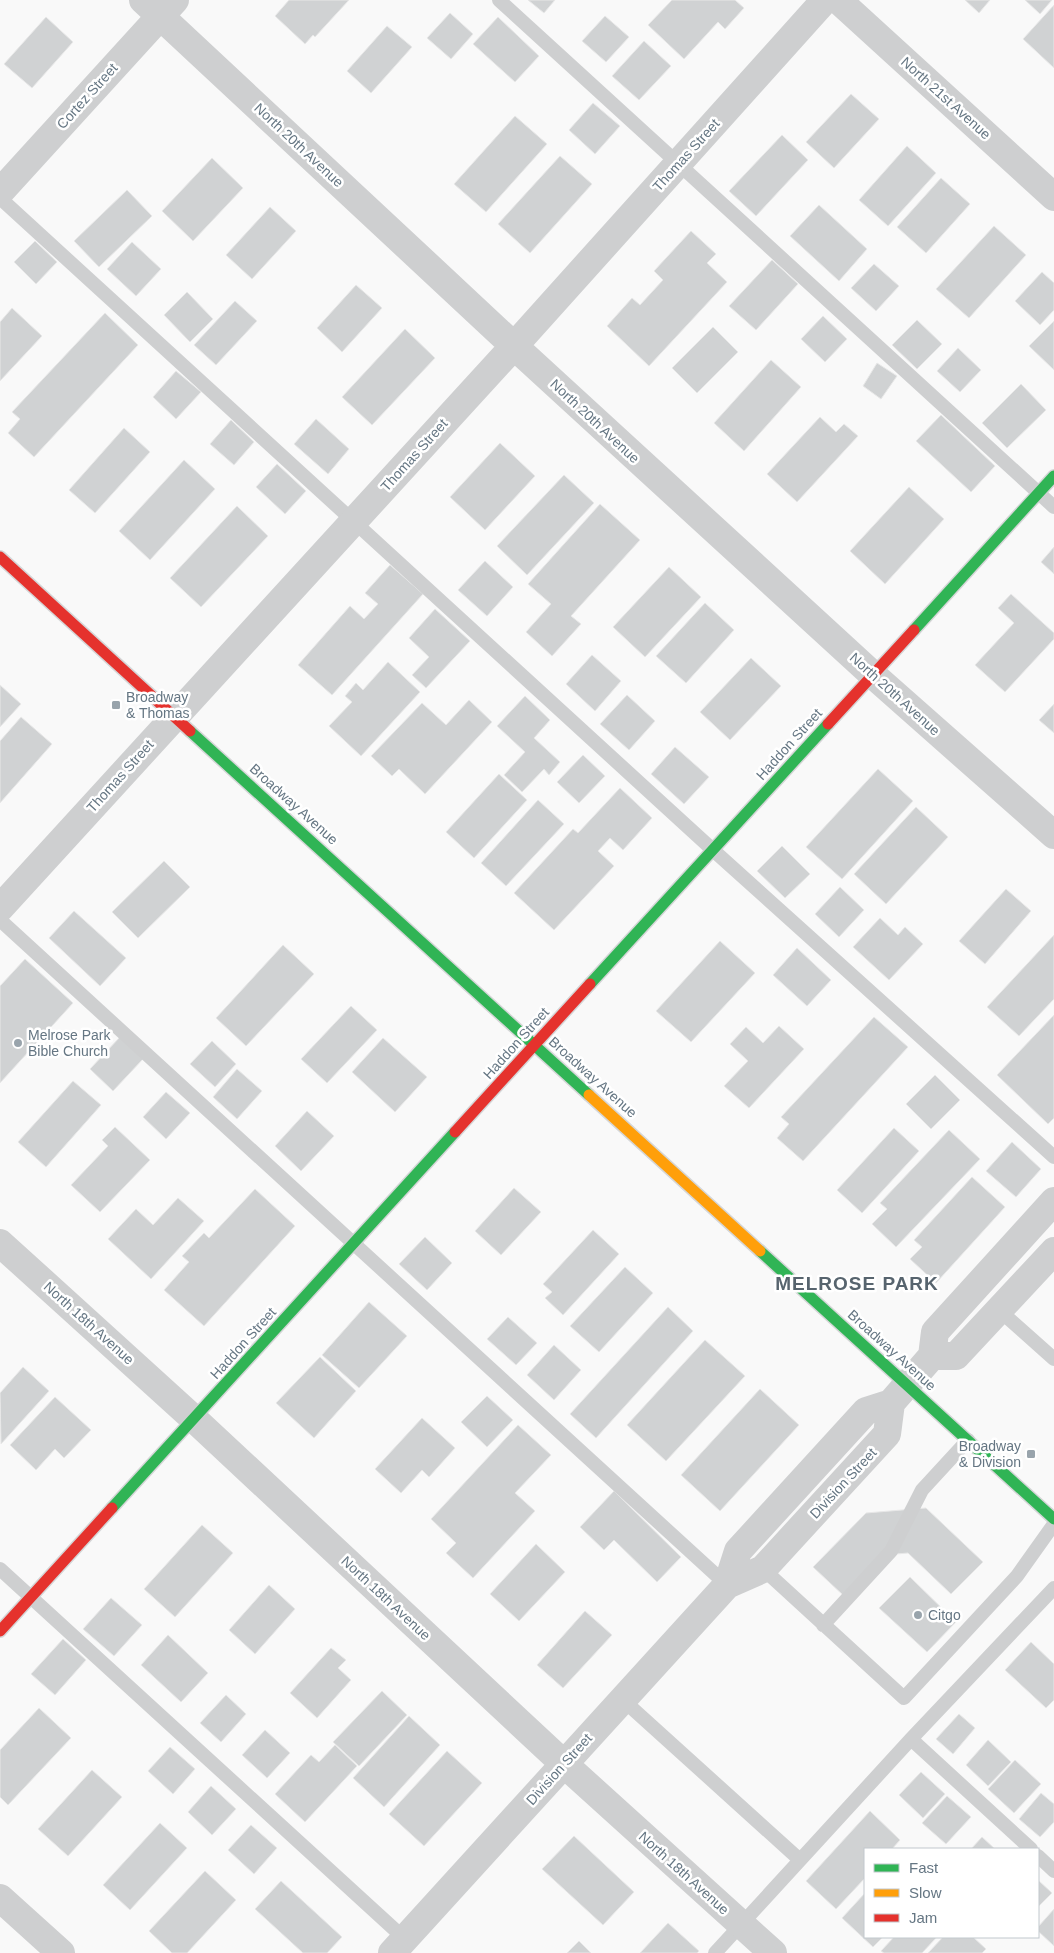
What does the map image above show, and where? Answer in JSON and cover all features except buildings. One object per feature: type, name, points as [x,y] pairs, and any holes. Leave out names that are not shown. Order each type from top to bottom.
[{"type":"street","name":"Thomas Street","points":[[0,908],[514,346],[825,0]]},
{"type":"street","name":"North 21st Avenue","points":[[838,0],[1054,197]]},
{"type":"street","name":"Cortez Street","points":[[0,192],[159,5]]},
{"type":"street","name":"North 20th Avenue","points":[[159,5],[514,346],[873,675],[1054,835]]},
{"type":"street","name":"Haddon Street","points":[[0,1631],[1054,476]]},
{"type":"street","name":"Broadway Avenue","points":[[0,557],[535,1045],[899,1394],[968,1440],[1054,1519]]},
{"type":"street","points":[[899,1394],[932,1356],[935,1332],[1054,1201]]},
{"type":"street","name":"North 18th Avenue","points":[[0,1243],[194,1419],[564,1764],[772,1953]]},
{"type":"street","points":[[932,1356],[956,1356],[1054,1251]]},
{"type":"street","name":"Division Street","points":[[727,1585],[763,1570],[887,1434],[899,1394]]},
{"type":"street","name":"Division Street","points":[[398,1946],[727,1585],[738,1551],[866,1411],[899,1394]]},
{"type":"street","points":[[0,1898],[61,1953]]},
{"type":"lane","points":[[499,0],[1054,507]]},
{"type":"lane","points":[[0,198],[713,850],[1054,1157]]},
{"type":"lane","points":[[0,920],[727,1585]]},
{"type":"lane","points":[[999,1310],[1054,1359]]},
{"type":"lane","points":[[823,1625],[891,1551],[922,1490],[968,1440]]},
{"type":"lane","points":[[763,1570],[904,1698],[1017,1576],[1054,1524]]},
{"type":"lane","points":[[0,1570],[398,1946]]},
{"type":"lane","points":[[715,1953],[911,1739],[1054,1588]]},
{"type":"lane","points":[[623,1700],[800,1860]]},
{"type":"lane","points":[[911,1739],[1030,1848]]},
{"type":"lane","points":[[1039,1857],[1054,1871]]},
{"type":"traffic: fast","points":[[914,630],[1054,476]]},
{"type":"traffic: fast","points":[[590,984],[828,724]]},
{"type":"traffic: fast","points":[[190,731],[589,1095]]},
{"type":"traffic: fast","points":[[112,1508],[455,1132]]},
{"type":"traffic: fast","points":[[760,1251],[1054,1519]]},
{"type":"traffic: slow","points":[[589,1095],[760,1251]]},
{"type":"traffic: jam","points":[[0,557],[190,731]]},
{"type":"traffic: jam","points":[[828,724],[914,630]]},
{"type":"traffic: jam","points":[[455,1132],[590,984]]},
{"type":"traffic: jam","points":[[0,1631],[112,1508]]},
{"type":"place","name":"Broadway & Thomas","points":[[116,705]]},
{"type":"place","name":"Melrose Park Bible Church","points":[[18,1043]]},
{"type":"place","name":"Broadway & Division","points":[[1031,1454]]},
{"type":"place","name":"Citgo","points":[[918,1615]]},
{"type":"district","name":"MELROSE PARK","points":[[857,1283]]}]
